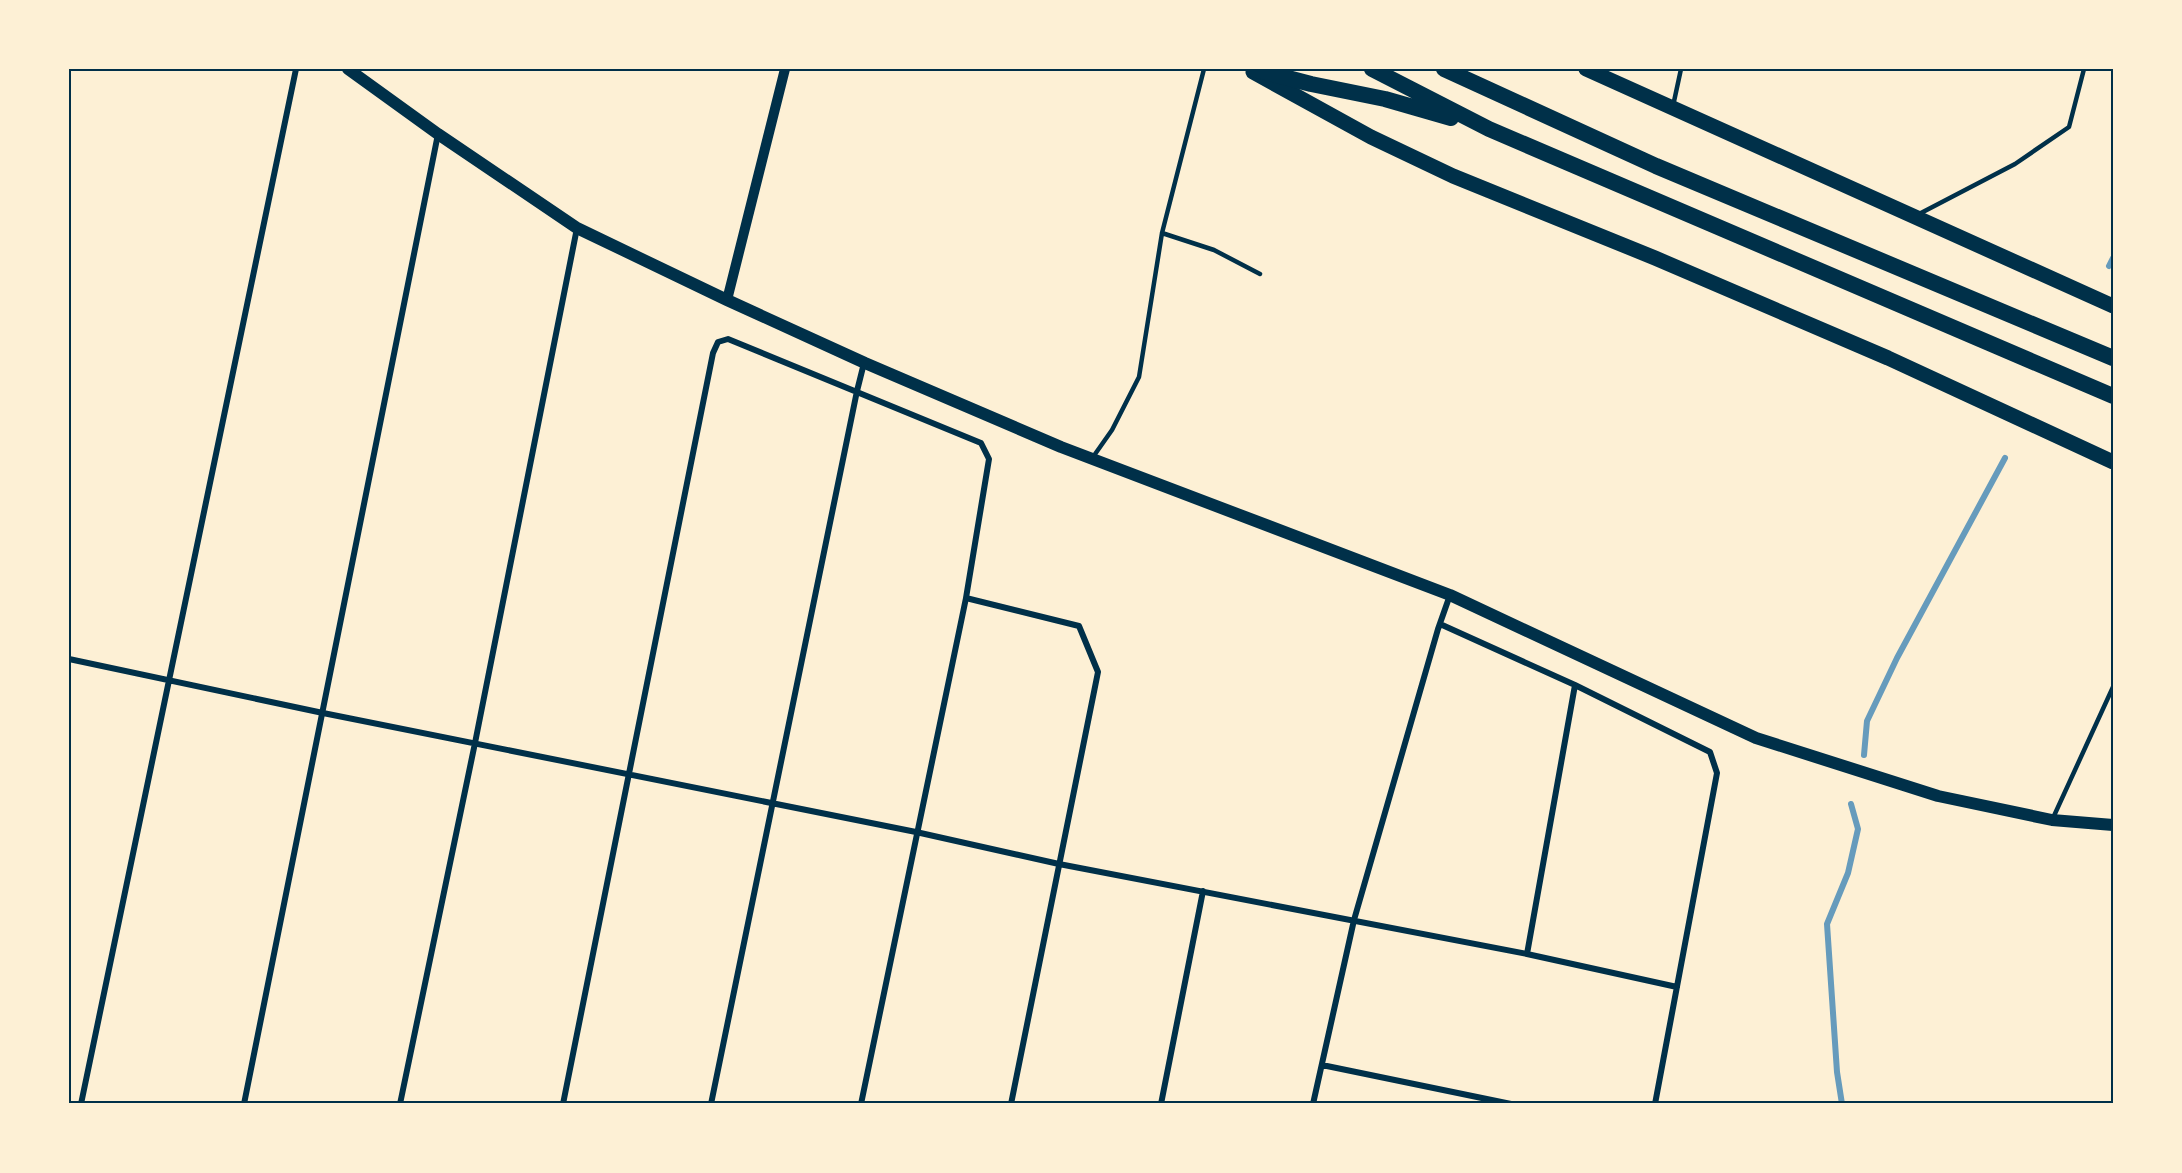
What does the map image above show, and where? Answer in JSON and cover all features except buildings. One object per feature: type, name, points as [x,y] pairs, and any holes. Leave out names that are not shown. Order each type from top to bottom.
[{"type":"highway","points":[[1254,69],[1311,84],[1385,99],[1490,129]]},
{"type":"highway","points":[[1372,69],[1490,129],[2113,396]]},
{"type":"highway","points":[[1444,69],[1667,171],[2113,358]]},
{"type":"highway","points":[[1469,69],[1502,97]]},
{"type":"main road","points":[[348,69],[438,134],[577,228],[865,363],[1091,459],[1450,595],[1756,738],[1938,796],[2052,820],[2113,825]]},
{"type":"main road","points":[[1248,69],[1371,137],[1453,176],[1655,258],[1888,358],[2113,462]]},
{"type":"main road","points":[[1586,69],[2113,306]]},
{"type":"street","points":[[81,1104],[296,69]]},
{"type":"street","points":[[727,300],[785,69]]},
{"type":"street","points":[[243,1104],[438,134]]},
{"type":"street","points":[[399,1104],[475,743],[577,228]]},
{"type":"street","points":[[563,1104],[711,364],[718,342],[729,339],[981,443],[989,459],[966,598],[861,1104]]},
{"type":"street","points":[[711,1104],[857,391],[865,363]]},
{"type":"street","points":[[1313,1104],[1354,920],[1450,595]]},
{"type":"street","points":[[966,598],[1079,626],[1098,672],[1011,1104]]},
{"type":"street","points":[[1440,624],[1575,685],[1710,752],[1717,773],[1655,1104]]},
{"type":"street","points":[[69,659],[323,713],[916,832],[1059,864],[1527,954],[1677,987]]},
{"type":"street","points":[[1527,954],[1575,685]]},
{"type":"street","points":[[1161,1104],[1203,891]]},
{"type":"street","points":[[1322,1065],[1511,1104]]},
{"type":"lane","points":[[1091,459],[1112,430],[1139,377],[1162,233],[1204,69]]},
{"type":"lane","points":[[1672,108],[1681,69]]},
{"type":"lane","points":[[1914,217],[2016,164],[2069,127],[2084,69]]},
{"type":"lane","points":[[1162,233],[1214,250],[1260,274]]},
{"type":"lane","points":[[2052,820],[2113,687]]},
{"type":"waterway","points":[[2109,266],[2113,258]]},
{"type":"waterway","points":[[1864,755],[1867,721],[1897,658],[2005,458]]},
{"type":"waterway","points":[[1842,1104],[1837,1072],[1827,924],[1848,873],[1858,829],[1851,804]]}]
